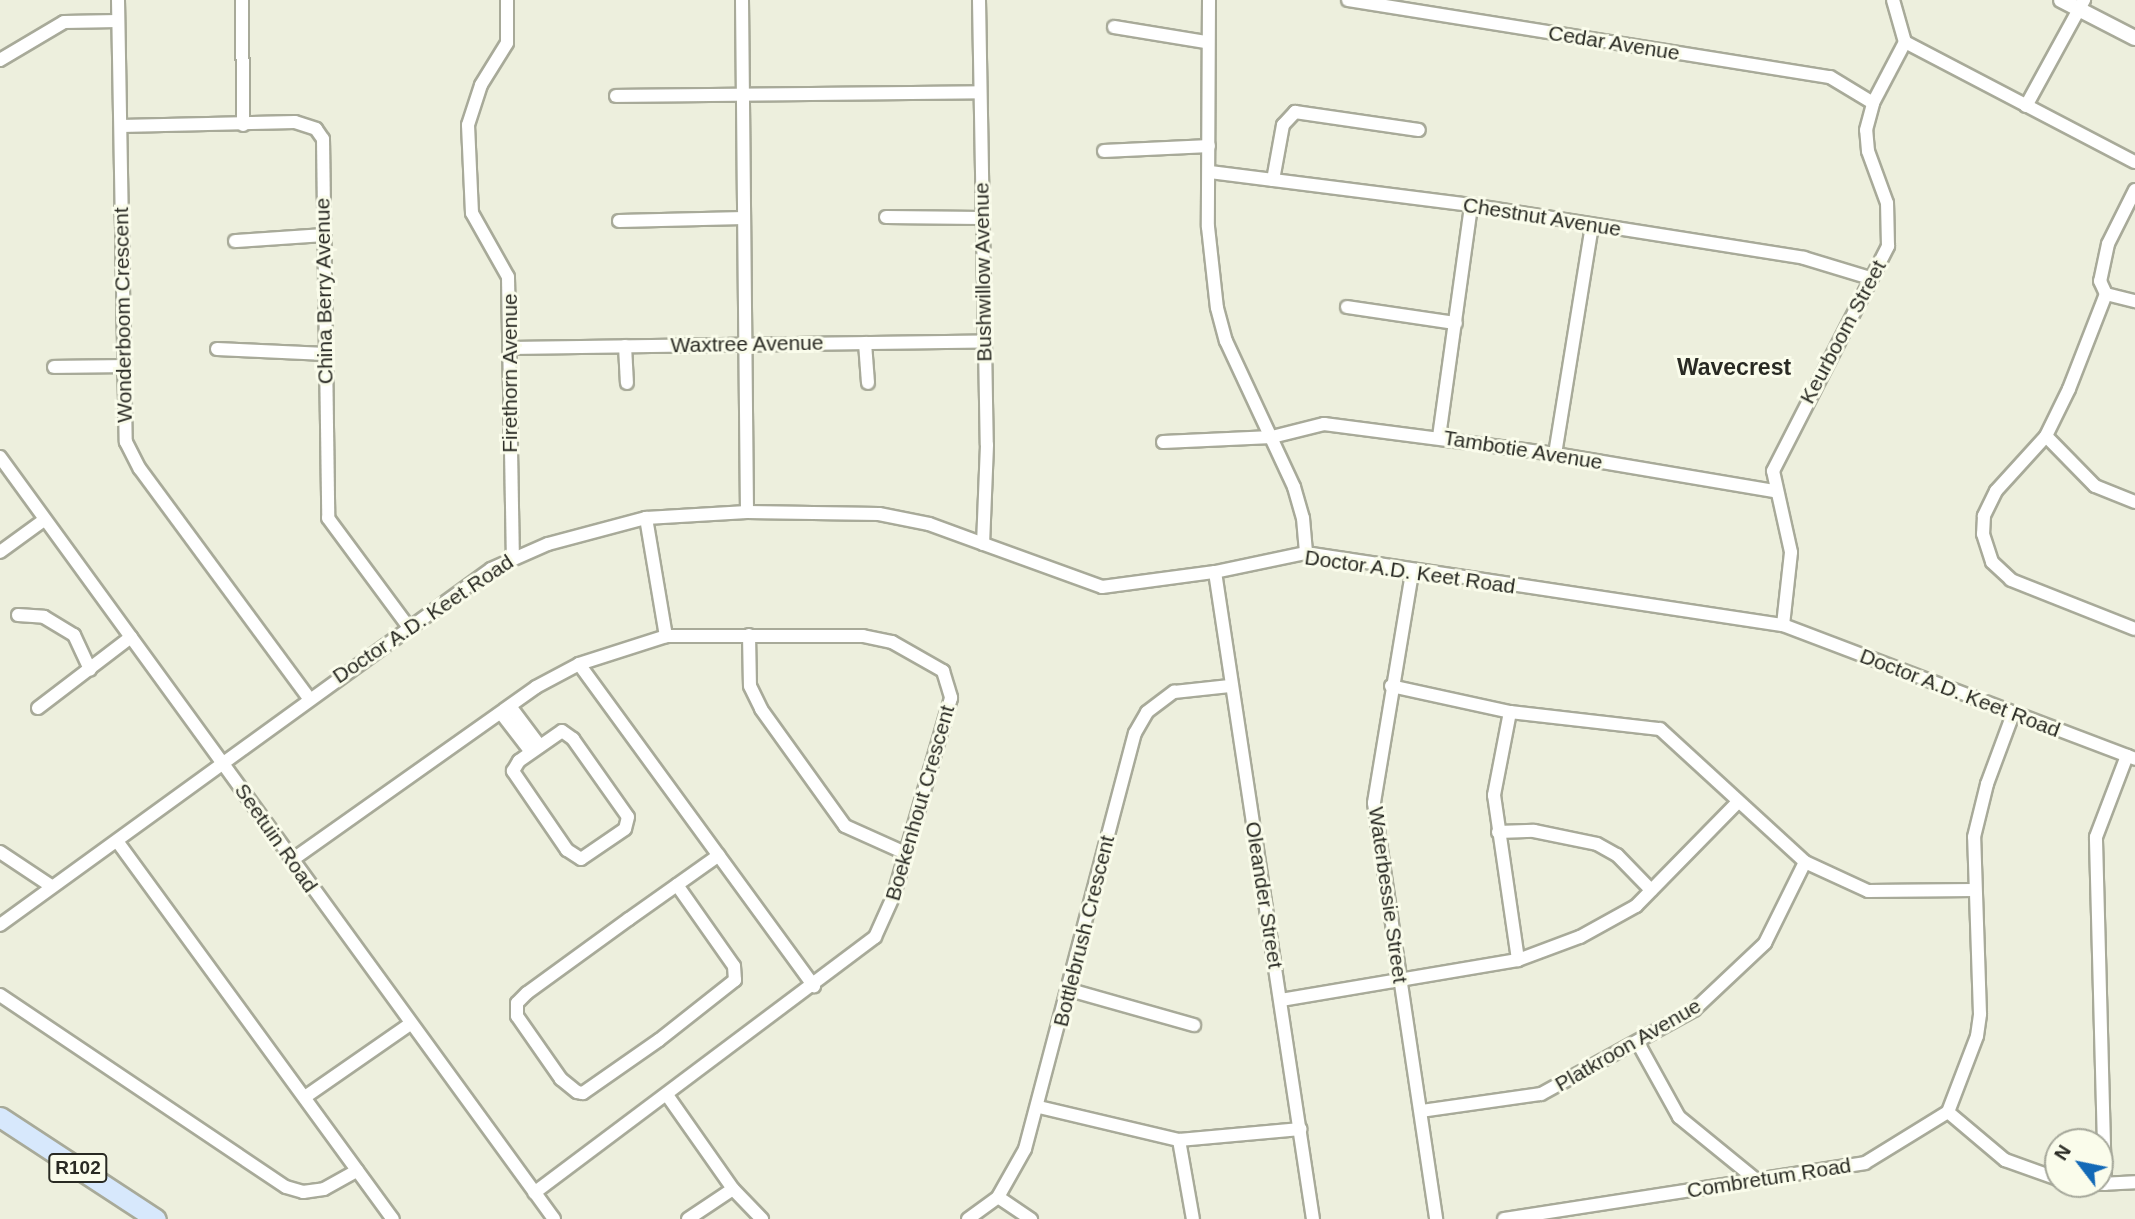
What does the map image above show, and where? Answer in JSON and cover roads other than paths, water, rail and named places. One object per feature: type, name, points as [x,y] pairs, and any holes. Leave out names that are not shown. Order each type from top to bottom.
[{"type":"main road","name":"R102","points":[[0,1117],[156,1219]]},
{"type":"street","name":"Wonderboom Crescent","points":[[118,0],[123,427],[132,456],[308,697]]},
{"type":"street","points":[[242,0],[243,124]]},
{"type":"street","name":"Firethorn Avenue","points":[[507,0],[507,43],[481,85],[468,125],[472,213],[508,277],[513,556]]},
{"type":"street","points":[[742,0],[747,512]]},
{"type":"street","name":"Bushwillow Avenue","points":[[979,0],[983,341],[987,445],[983,544]]},
{"type":"street","points":[[1209,0],[1206,42],[1210,172],[1208,227],[1217,308],[1226,341],[1272,437],[1303,518],[1306,553]]},
{"type":"street","name":"Cedar Avenue","points":[[1348,0],[1830,77],[1873,103]]},
{"type":"street","points":[[1893,0],[1906,42],[2135,162]]},
{"type":"street","points":[[2060,0],[2081,4],[2135,38]]},
{"type":"street","points":[[2026,106],[2081,4]]},
{"type":"street","points":[[0,60],[64,22],[118,21]]},
{"type":"street","points":[[1114,27],[1206,42]]},
{"type":"street","name":"Keurboom Street","points":[[1783,625],[1791,552],[1774,491],[1773,471],[1782,448],[1885,254],[1891,226],[1868,151],[1866,130],[1873,103],[1906,42]]},
{"type":"street","points":[[616,96],[980,92]]},
{"type":"street","points":[[1272,180],[1283,125],[1295,112],[1419,130]]},
{"type":"street","name":"China Berry Avenue","points":[[121,126],[295,122],[319,133],[324,148],[322,235],[328,518],[408,626]]},
{"type":"street","points":[[1104,151],[1209,146]]},
{"type":"street","name":"Chestnut Avenue","points":[[1210,172],[1471,205],[1804,258],[1870,278]]},
{"type":"street","points":[[2135,190],[2108,244],[2100,281],[2106,294],[2046,436],[1996,491],[1984,516],[1987,554],[2011,580],[2135,629]]},
{"type":"street","points":[[1439,437],[1471,205]]},
{"type":"street","points":[[619,221],[744,218]]},
{"type":"street","points":[[886,218],[982,218]]},
{"type":"street","points":[[1555,454],[1592,225]]},
{"type":"street","points":[[235,241],[322,235]]},
{"type":"street","points":[[2106,294],[2135,301]]},
{"type":"street","points":[[1347,307],[1455,323]]},
{"type":"street","name":"Waxtree Avenue","points":[[510,348],[983,341]]},
{"type":"street","points":[[865,343],[867,383]]},
{"type":"street","points":[[625,346],[627,383]]},
{"type":"street","points":[[218,349],[326,354]]},
{"type":"street","points":[[54,366],[123,366]]},
{"type":"street","name":"Tambotie Avenue","points":[[1163,442],[1272,437],[1324,424],[1555,454],[1774,491]]},
{"type":"street","points":[[2046,436],[2095,486],[2135,502]]},
{"type":"street","name":"Seetuin Road","points":[[0,457],[554,1219]]},
{"type":"street","name":"Doctor A.D. Keet Road","points":[[0,925],[224,763],[308,697],[513,556],[646,518],[747,512],[879,514],[929,524],[1102,587],[1214,572],[1306,553],[1412,573],[1783,625],[2131,758]]},
{"type":"street","points":[[646,518],[666,636]]},
{"type":"street","points":[[0,552],[44,520]]},
{"type":"street","name":"Oleander Street","points":[[1214,572],[1313,1219]]},
{"type":"street","name":"Waterbessie Street","points":[[1412,573],[1391,686],[1374,803],[1436,1219]]},
{"type":"street","points":[[18,615],[32,609],[74,635],[90,670]]},
{"type":"street","points":[[749,635],[750,687],[761,709],[845,826],[905,853]]},
{"type":"street","name":"Boekenhout Crescent","points":[[292,860],[506,709],[579,664],[666,636],[863,636],[892,642],[943,671],[951,698],[880,930],[867,947],[534,1193]]},
{"type":"street","points":[[38,708],[131,637]]},
{"type":"street","points":[[579,664],[814,986]]},
{"type":"street","name":"Bottlebrush Crescent","points":[[968,1219],[998,1197],[1025,1149],[1070,990],[1135,733],[1146,712],[1174,692],[1230,686]]},
{"type":"street","points":[[1391,686],[1510,712],[1660,730],[1805,862],[1868,891],[1975,890]]},
{"type":"street","points":[[506,709],[535,749]]},
{"type":"street","points":[[1510,712],[1494,795],[1518,960]]},
{"type":"street","points":[[2013,715],[1987,784],[1975,837],[1980,1014],[1977,1036],[1948,1112],[2005,1160],[2044,1174]]},
{"type":"street","points":[[558,732],[569,734],[626,811],[625,829],[587,857],[573,857],[514,777],[514,766],[535,749],[558,732]]},
{"type":"street","points":[[2101,1128],[2096,837],[2131,758]]},
{"type":"street","points":[[1281,1000],[1398,978],[1518,960],[1580,937],[1636,906],[1738,802]]},
{"type":"street","points":[[1498,832],[1534,831],[1597,845],[1616,855],[1651,890]]},
{"type":"street","points":[[117,841],[393,1219]]},
{"type":"street","points":[[0,852],[51,886]]},
{"type":"street","points":[[677,885],[734,966],[732,985],[583,1093],[577,1092],[561,1079],[517,1016],[517,1003],[677,885],[719,855]]},
{"type":"street","name":"Platkroon Avenue","points":[[1421,1111],[1541,1094],[1639,1043],[1694,1010],[1745,966],[1765,943],[1805,862]]},
{"type":"street","points":[[1070,990],[1194,1025]]},
{"type":"street","points":[[0,995],[286,1187],[303,1192],[324,1189],[357,1171]]},
{"type":"street","points":[[305,1097],[410,1024]]},
{"type":"street","points":[[1639,1043],[1679,1117],[1755,1179]]},
{"type":"street","points":[[667,1095],[733,1189],[762,1219]]},
{"type":"street","points":[[1039,1107],[1179,1140],[1301,1129]]},
{"type":"street","name":"Combretum Road","points":[[1504,1219],[1865,1163],[1948,1112]]},
{"type":"street","points":[[1179,1140],[1193,1219]]},
{"type":"street","points":[[2114,1183],[2135,1182]]},
{"type":"street","points":[[688,1219],[733,1189]]},
{"type":"street","points":[[998,1197],[1031,1219]]},
{"type":"district","name":"Wavecrest","points":[[1734,367]]}]
